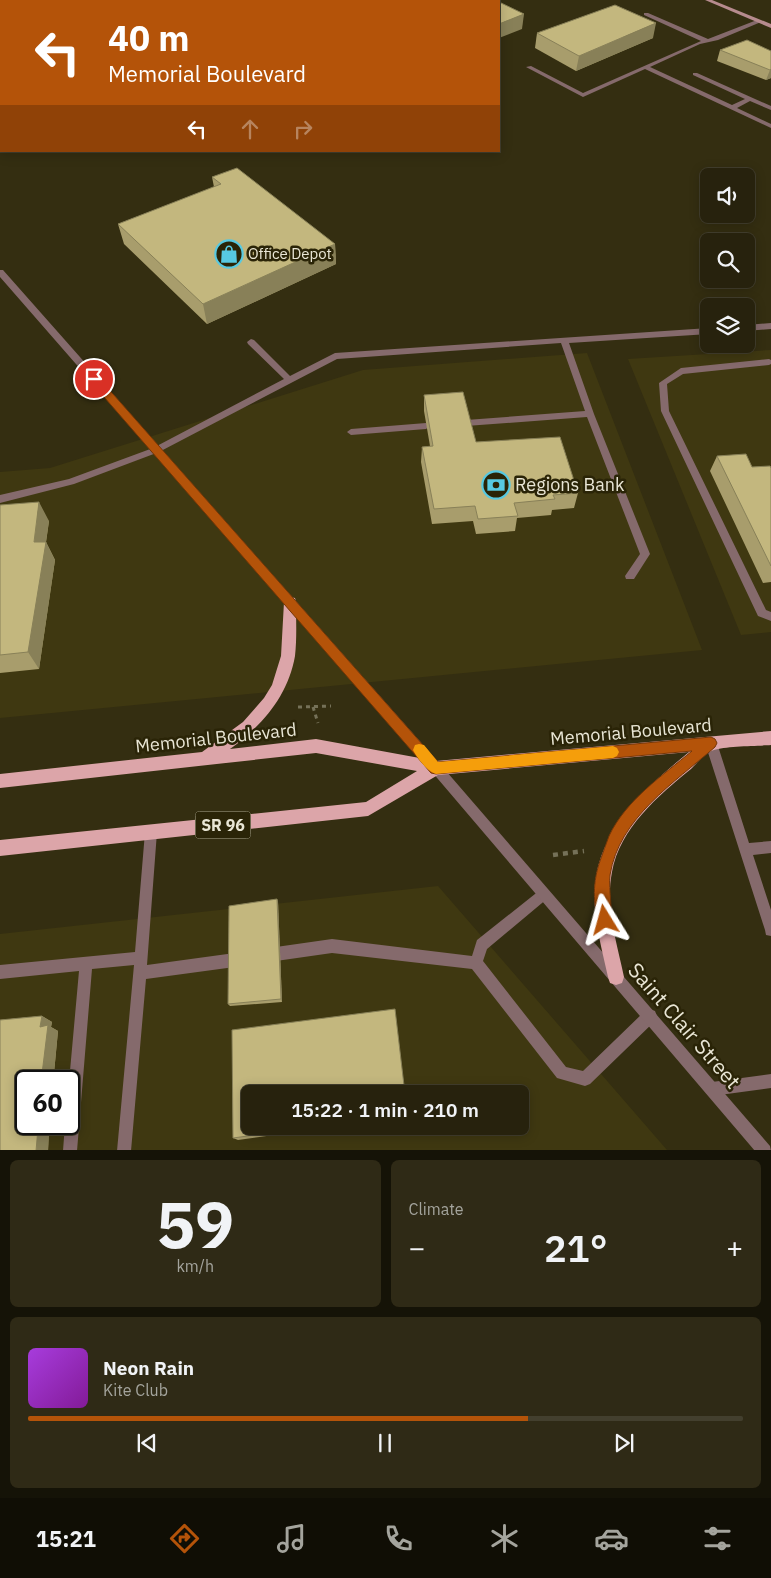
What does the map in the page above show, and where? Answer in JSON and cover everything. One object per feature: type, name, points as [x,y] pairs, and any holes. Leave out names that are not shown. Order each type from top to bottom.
[{"type":"main road","points":[[708,0],[771,26]]},
{"type":"main road","points":[[204,758],[232,741],[250,725],[265,710],[275,694],[288,656],[290,602]]},
{"type":"main road","name":"Memorial Boulevard","points":[[0,781],[316,746],[436,768],[771,738]]},
{"type":"main road","points":[[616,977],[602,900],[603,875],[612,844],[627,820],[646,798],[711,743]]},
{"type":"main road","name":"Memorial Boulevard","points":[[0,848],[368,809],[436,768]]},
{"type":"street","points":[[646,14],[707,42]]},
{"type":"street","points":[[529,67],[583,94],[759,21]]},
{"type":"street","points":[[646,67],[771,126]]},
{"type":"street","points":[[695,74],[771,108]]},
{"type":"street","points":[[732,108],[750,99]]},
{"type":"street","name":"Saint Clair Street","points":[[0,272],[4,282],[156,450],[436,768],[765,1150]]},
{"type":"street","points":[[755,327],[771,326]]},
{"type":"street","points":[[0,499],[72,482],[156,450],[335,356],[700,332]]},
{"type":"street","points":[[564,340],[590,414],[645,554],[630,576]]},
{"type":"street","points":[[251,342],[289,380]]},
{"type":"street","points":[[769,362],[681,371],[663,383],[665,410],[762,614],[771,618]]},
{"type":"street","points":[[466,423],[590,414]]},
{"type":"street","points":[[351,432],[426,426]]},
{"type":"street","points":[[711,743],[771,930]]},
{"type":"street","points":[[124,1150],[151,832]]},
{"type":"street","points":[[745,850],[771,847]]},
{"type":"street","points":[[476,964],[482,945],[544,894]]},
{"type":"street","points":[[139,973],[188,968],[332,946],[476,964],[562,1072],[585,1079],[650,1016]]},
{"type":"street","points":[[0,972],[141,958]]},
{"type":"street","points":[[70,1150],[86,964]]},
{"type":"street","points":[[712,1089],[771,1081]]},
{"type":"path","points":[[298,707],[331,706]]},
{"type":"path","points":[[313,707],[318,725]]},
{"type":"path","points":[[553,855],[584,851]]},
{"type":"shaded area","points":[[771,350],[771,632],[741,635],[628,359],[755,353],[755,351]]},
{"type":"shaded area","points":[[587,353],[702,650],[0,718],[0,472],[50,468],[363,370]]},
{"type":"shaded area","points":[[438,886],[667,1150],[0,1150],[0,934]]},
{"type":"building","points":[[500,2],[524,14],[500,24]]},
{"type":"building","points":[[615,5],[656,23],[579,56],[537,33]]},
{"type":"building","points":[[747,40],[771,51],[770,70],[720,50]]},
{"type":"building","name":"Office Depot","points":[[237,168],[335,244],[203,304],[118,224],[221,184],[212,177]]},
{"type":"building","name":"Regions Bank","points":[[463,392],[476,442],[560,437],[578,493],[553,495],[555,499],[514,503],[518,516],[478,519],[475,506],[434,509],[422,447],[433,446],[424,395]]},
{"type":"building","points":[[746,454],[752,467],[770,466],[771,468],[771,566],[717,456]]},
{"type":"building","points":[[39,502],[34,542],[46,542],[28,652],[0,655],[0,505]]},
{"type":"building","points":[[277,899],[281,999],[228,1004],[229,906]]},
{"type":"building","points":[[395,1009],[404,1085],[241,1085],[241,1135],[255,1135],[233,1138],[232,1030]]},
{"type":"building","points":[[42,1016],[40,1027],[48,1025],[42,1070],[15,1070],[15,1135],[37,1135],[36,1150],[0,1150],[0,1020]]},
{"type":"slow traffic","points":[[419,750],[436,768],[613,752]]},
{"type":"place","name":"Office Depot","points":[[229,254]]},
{"type":"place","name":"Regions Bank","points":[[496,485]]},
{"type":"route","points":[[94,379],[436,768],[711,743],[646,798],[627,820],[612,844],[603,875],[602,900],[605,920]]}]
